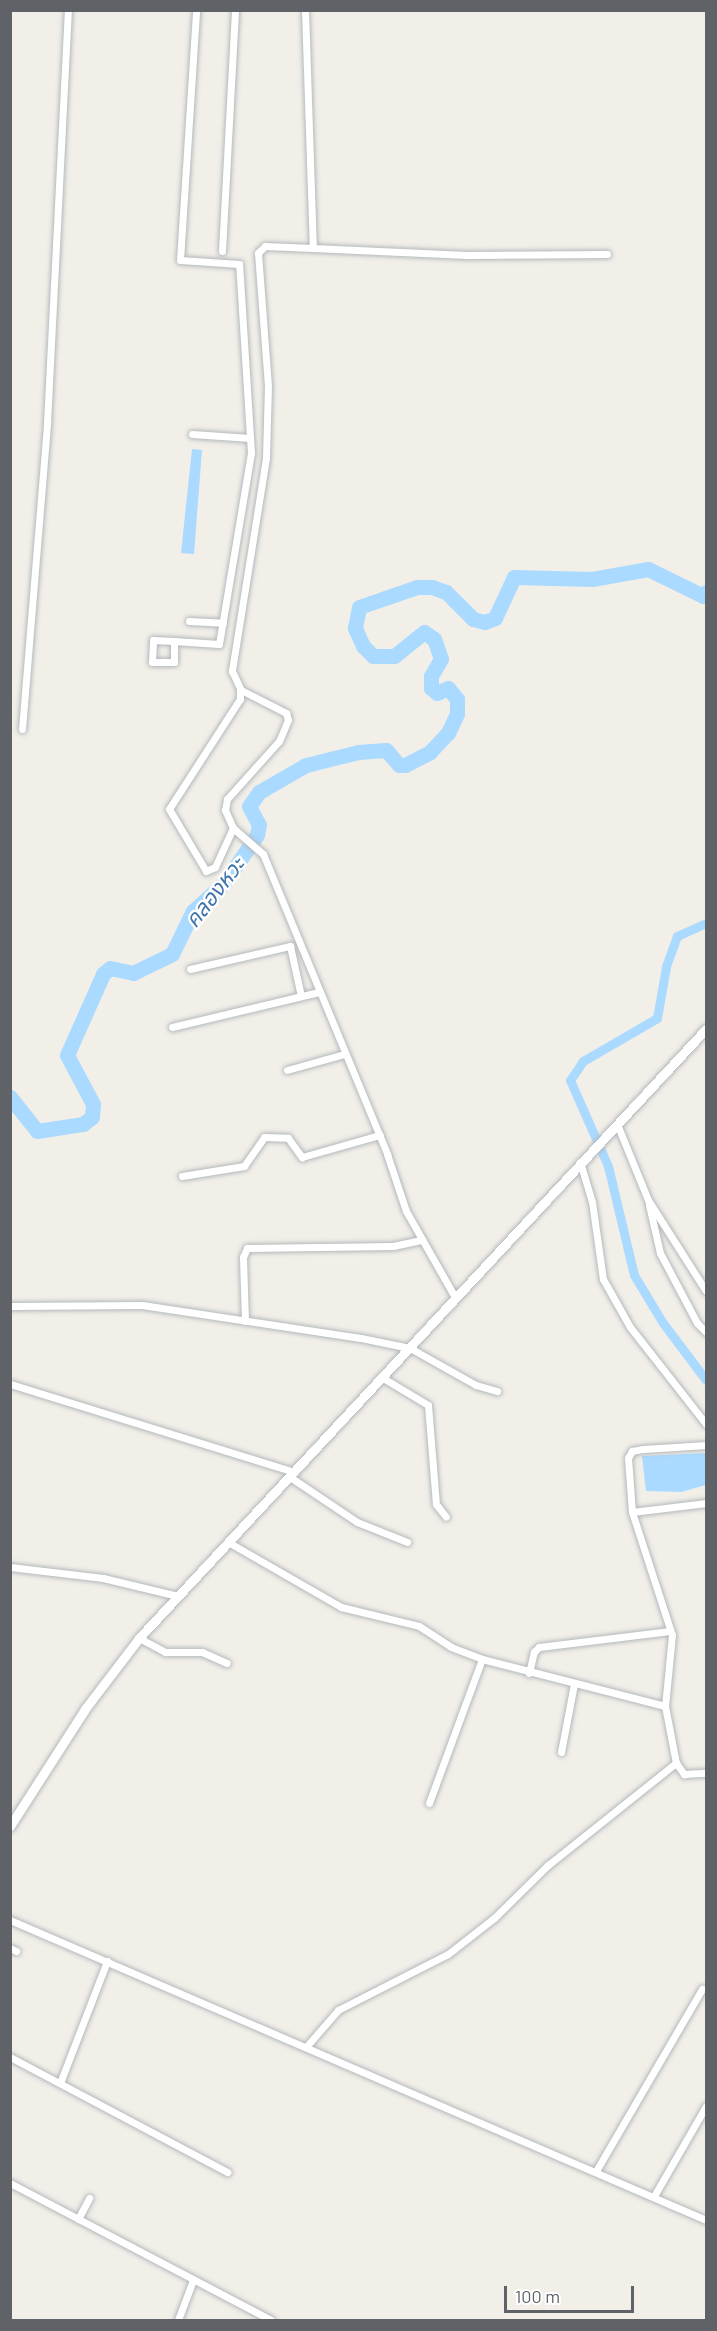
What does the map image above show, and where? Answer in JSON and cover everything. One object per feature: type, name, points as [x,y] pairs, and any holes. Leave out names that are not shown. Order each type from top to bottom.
[{"type":"street","points":[[22,729],[47,423],[68,10]]},
{"type":"street","points":[[174,641],[174,662],[152,662],[153,640],[174,641],[219,644],[251,453],[239,264],[180,260],[196,10]]},
{"type":"street","points":[[222,251],[235,10]]},
{"type":"street","points":[[305,10],[313,248]]},
{"type":"street","points":[[235,829],[215,867],[206,871],[170,809],[240,699],[240,688],[232,662],[256,543],[267,440],[268,385],[258,253],[265,246],[467,255],[608,254]]},
{"type":"street","points":[[192,434],[250,438]]},
{"type":"street","points":[[189,621],[223,623]]},
{"type":"street","points":[[240,688],[249,697],[286,713],[288,720],[279,741],[226,799],[225,810],[235,829],[258,849],[380,1135],[406,1211],[456,1299]]},
{"type":"street","points":[[190,969],[290,946],[301,996]]},
{"type":"street","points":[[172,1027],[319,992]]},
{"type":"street","points":[[10,1826],[80,1716],[140,1638],[706,1029]]},
{"type":"street","points":[[287,1070],[344,1054]]},
{"type":"street","points":[[617,1124],[648,1200],[660,1253],[697,1323],[706,1332]]},
{"type":"street","points":[[182,1176],[244,1166],[264,1137],[288,1138],[302,1157],[380,1135]]},
{"type":"street","points":[[580,1162],[592,1202],[603,1279],[630,1327],[706,1424]]},
{"type":"street","points":[[648,1200],[706,1291]]},
{"type":"street","points":[[245,1321],[243,1257],[247,1248],[393,1246],[422,1240]]},
{"type":"street","points":[[10,1306],[142,1305],[410,1348],[476,1385],[497,1391]]},
{"type":"street","points":[[383,1378],[428,1405],[436,1504],[446,1517]]},
{"type":"street","points":[[10,1384],[293,1475],[357,1522],[407,1542]]},
{"type":"street","points":[[706,1445],[632,1451],[628,1458],[632,1512],[670,1631],[665,1707],[676,1763],[684,1774],[706,1773]]},
{"type":"street","points":[[632,1512],[706,1503]]},
{"type":"street","points":[[228,1542],[341,1607],[419,1626],[451,1647],[482,1659],[665,1707]]},
{"type":"street","points":[[10,1567],[103,1578],[178,1596]]},
{"type":"street","points":[[529,1673],[534,1652],[539,1647],[670,1631]]},
{"type":"street","points":[[140,1638],[165,1652],[202,1652],[227,1663]]},
{"type":"street","points":[[429,1803],[482,1659]]},
{"type":"street","points":[[561,1752],[574,1684]]},
{"type":"street","points":[[306,2047],[338,2010],[448,1954],[494,1918],[548,1865],[676,1763]]},
{"type":"street","points":[[10,1920],[706,2220]]},
{"type":"street","points":[[60,2083],[107,1961]]},
{"type":"street","points":[[596,2171],[702,1989]]},
{"type":"street","points":[[10,2057],[227,2172]]},
{"type":"street","points":[[654,2196],[706,2106]]},
{"type":"street","points":[[10,2183],[272,2320]]},
{"type":"street","points":[[78,2219],[89,2198]]},
{"type":"street","points":[[178,2320],[193,2280]]},
{"type":"water","points":[[192,449],[202,450],[194,554],[181,553]]},
{"type":"water","points":[[706,1453],[706,1485],[681,1492],[646,1491],[642,1456]]},
{"type":"waterway","name":"คลองหวะ","points":[[10,1097],[37,1131],[83,1124],[92,1117],[93,1104],[67,1055],[103,974],[110,968],[133,973],[172,954],[193,911],[224,883],[257,835],[259,825],[249,806],[259,792],[306,765],[358,752],[386,750],[399,765],[405,765],[430,752],[448,733],[457,714],[457,699],[448,688],[437,693],[431,688],[431,676],[441,659],[434,639],[424,632],[394,656],[373,656],[363,646],[355,628],[359,607],[417,587],[432,587],[446,592],[473,619],[485,622],[495,618],[514,577],[592,579],[648,569],[703,596],[706,592]]},
{"type":"waterway","points":[[706,923],[677,936],[666,967],[657,1018],[583,1061],[570,1080],[608,1166],[634,1275],[663,1323],[706,1380]]}]
